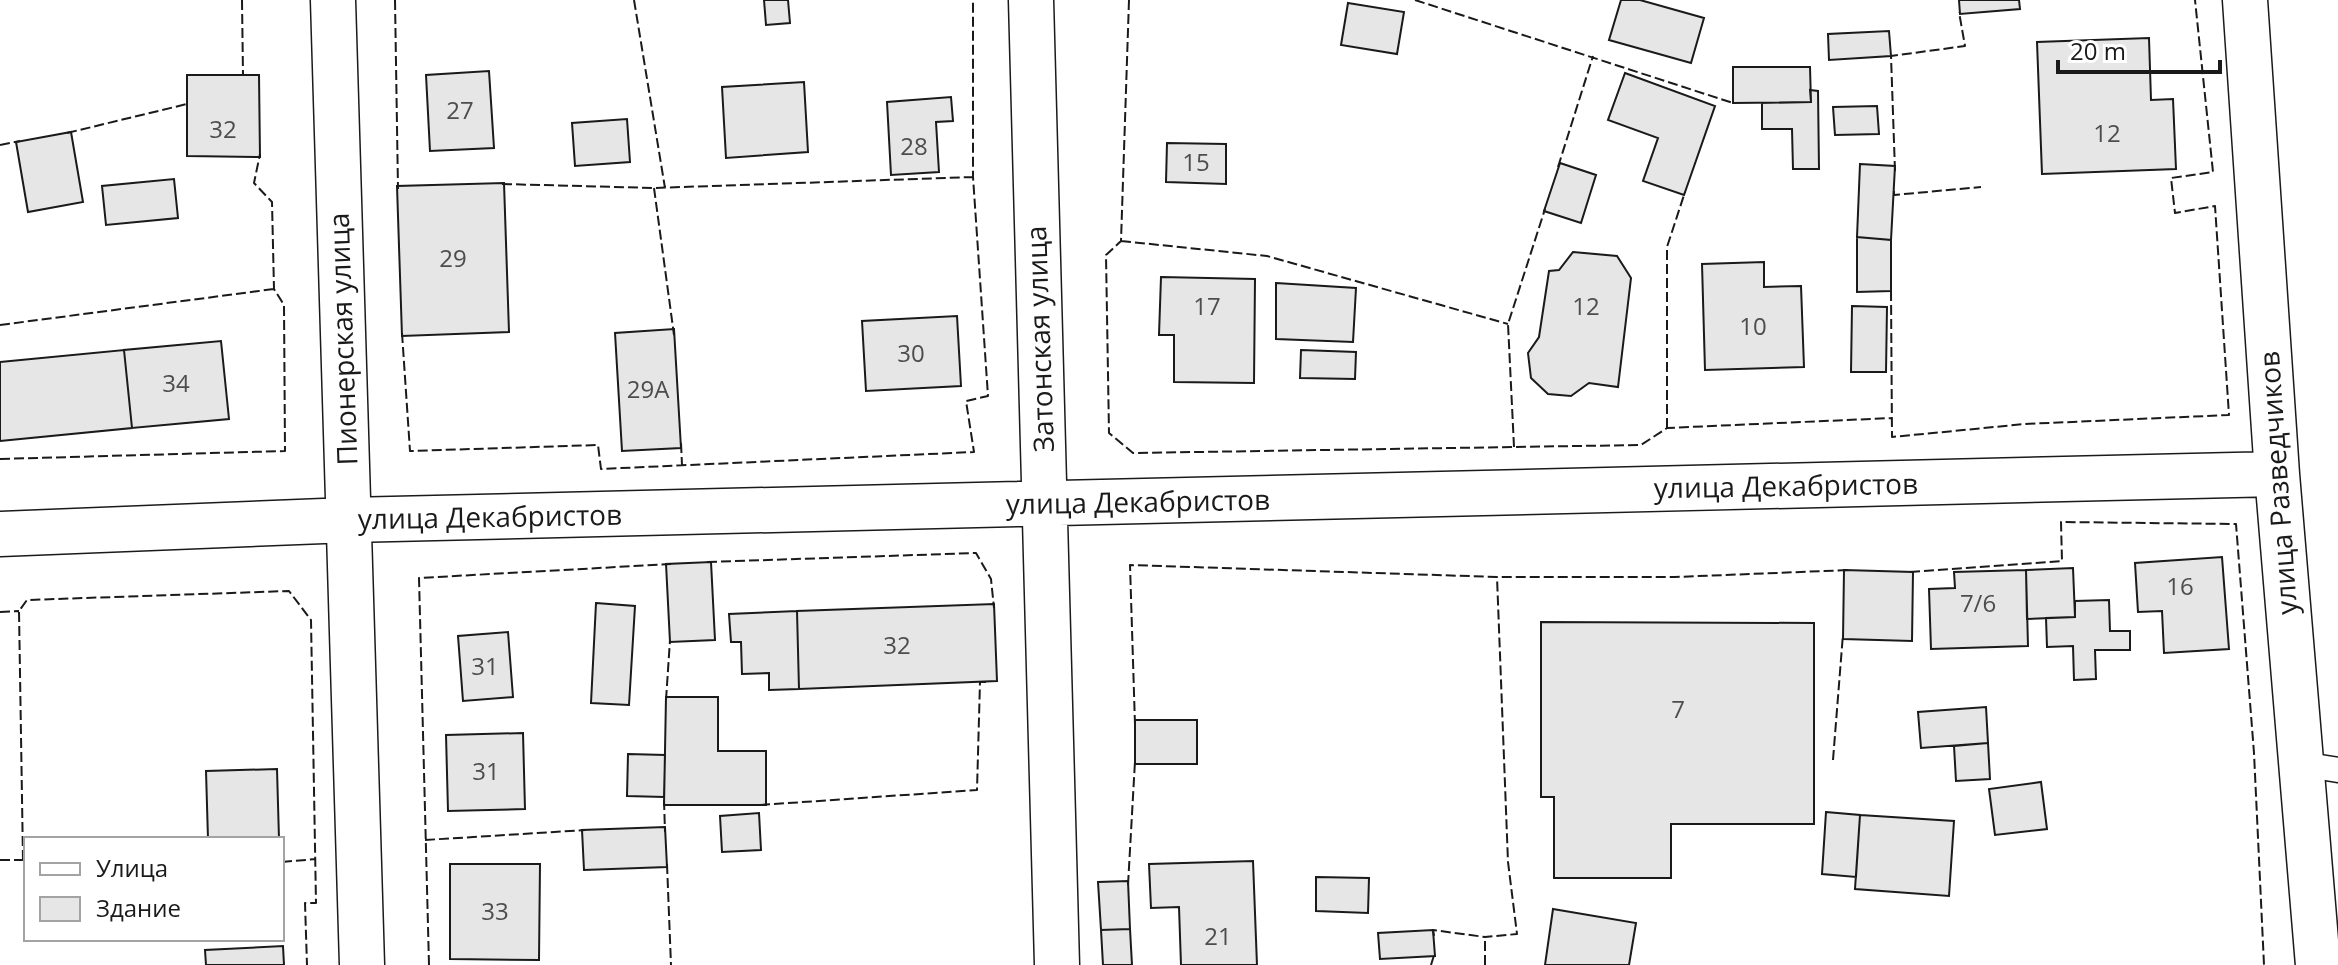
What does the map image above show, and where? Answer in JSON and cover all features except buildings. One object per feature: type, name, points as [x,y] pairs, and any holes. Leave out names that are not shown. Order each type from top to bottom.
[{"type":"street","name":"Пионерская улица","points":[[333,0],[362,965]]},
{"type":"street","name":"Затонская улица","points":[[1031,0],[1057,965]]},
{"type":"street","name":"улица Разведчиков","points":[[2245,0],[2277,474],[2319,767],[2318,965]]},
{"type":"street","name":"улица Декабристов","points":[[0,534],[349,520],[2277,474]]},
{"type":"fence","points":[[242,0],[243,75]]},
{"type":"fence","points":[[395,0],[398,189]]},
{"type":"fence","points":[[634,0],[665,188]]},
{"type":"fence","points":[[402,333],[410,451],[598,445],[601,469],[974,452],[966,401],[988,396],[973,177],[973,0]]},
{"type":"fence","points":[[1129,0],[1121,241],[1106,255],[1109,433],[1133,453],[1641,445],[1667,428],[1892,418]]},
{"type":"fence","points":[[1415,0],[1733,103]]},
{"type":"fence","points":[[1891,291],[1892,437],[2025,424],[2229,415],[2215,206],[2175,213],[2171,178],[2213,172],[2195,0]]},
{"type":"fence","points":[[1895,171],[1891,56],[1965,46],[1959,12]]},
{"type":"fence","points":[[1558,167],[1593,56]]},
{"type":"fence","points":[[67,133],[187,104],[187,99]]},
{"type":"fence","points":[[0,145],[20,141]]},
{"type":"fence","points":[[0,459],[285,451],[284,305],[274,289],[272,202],[254,183],[260,154]]},
{"type":"fence","points":[[502,184],[654,188],[973,177]]},
{"type":"fence","points":[[1894,191],[1894,195],[1981,187]]},
{"type":"fence","points":[[654,188],[674,335]]},
{"type":"fence","points":[[1667,428],[1667,247],[1685,192]]},
{"type":"fence","points":[[1514,447],[1508,324],[1545,209]]},
{"type":"fence","points":[[1121,241],[1267,256],[1508,324]]},
{"type":"fence","points":[[0,325],[274,289]]},
{"type":"fence","points":[[681,443],[682,465]]},
{"type":"fence","points":[[1910,572],[2062,561],[2061,522],[2236,524],[2254,753],[2264,965]]},
{"type":"fence","points":[[707,562],[976,553],[991,579],[994,608]]},
{"type":"fence","points":[[429,965],[419,578],[671,564]]},
{"type":"fence","points":[[1135,725],[1130,565],[1497,577],[1675,577],[1850,570]]},
{"type":"fence","points":[[1434,936],[1433,930],[1485,937],[1517,934],[1508,862],[1497,577]]},
{"type":"fence","points":[[23,860],[19,611],[27,600],[289,591],[311,620],[316,903],[305,903],[307,965]]},
{"type":"fence","points":[[0,612],[19,611]]},
{"type":"fence","points":[[1833,760],[1843,634]]},
{"type":"fence","points":[[666,700],[670,640]]},
{"type":"fence","points":[[760,805],[977,790],[980,682],[986,682]]},
{"type":"fence","points":[[1128,885],[1135,761]]},
{"type":"fence","points":[[664,800],[665,832]]},
{"type":"fence","points":[[425,840],[585,830]]},
{"type":"fence","points":[[284,862],[316,859]]},
{"type":"fence","points":[[0,860],[24,860]]},
{"type":"fence","points":[[667,864],[671,965]]},
{"type":"fence","points":[[1485,937],[1485,965]]},
{"type":"fence","points":[[1431,965],[1435,952]]}]
